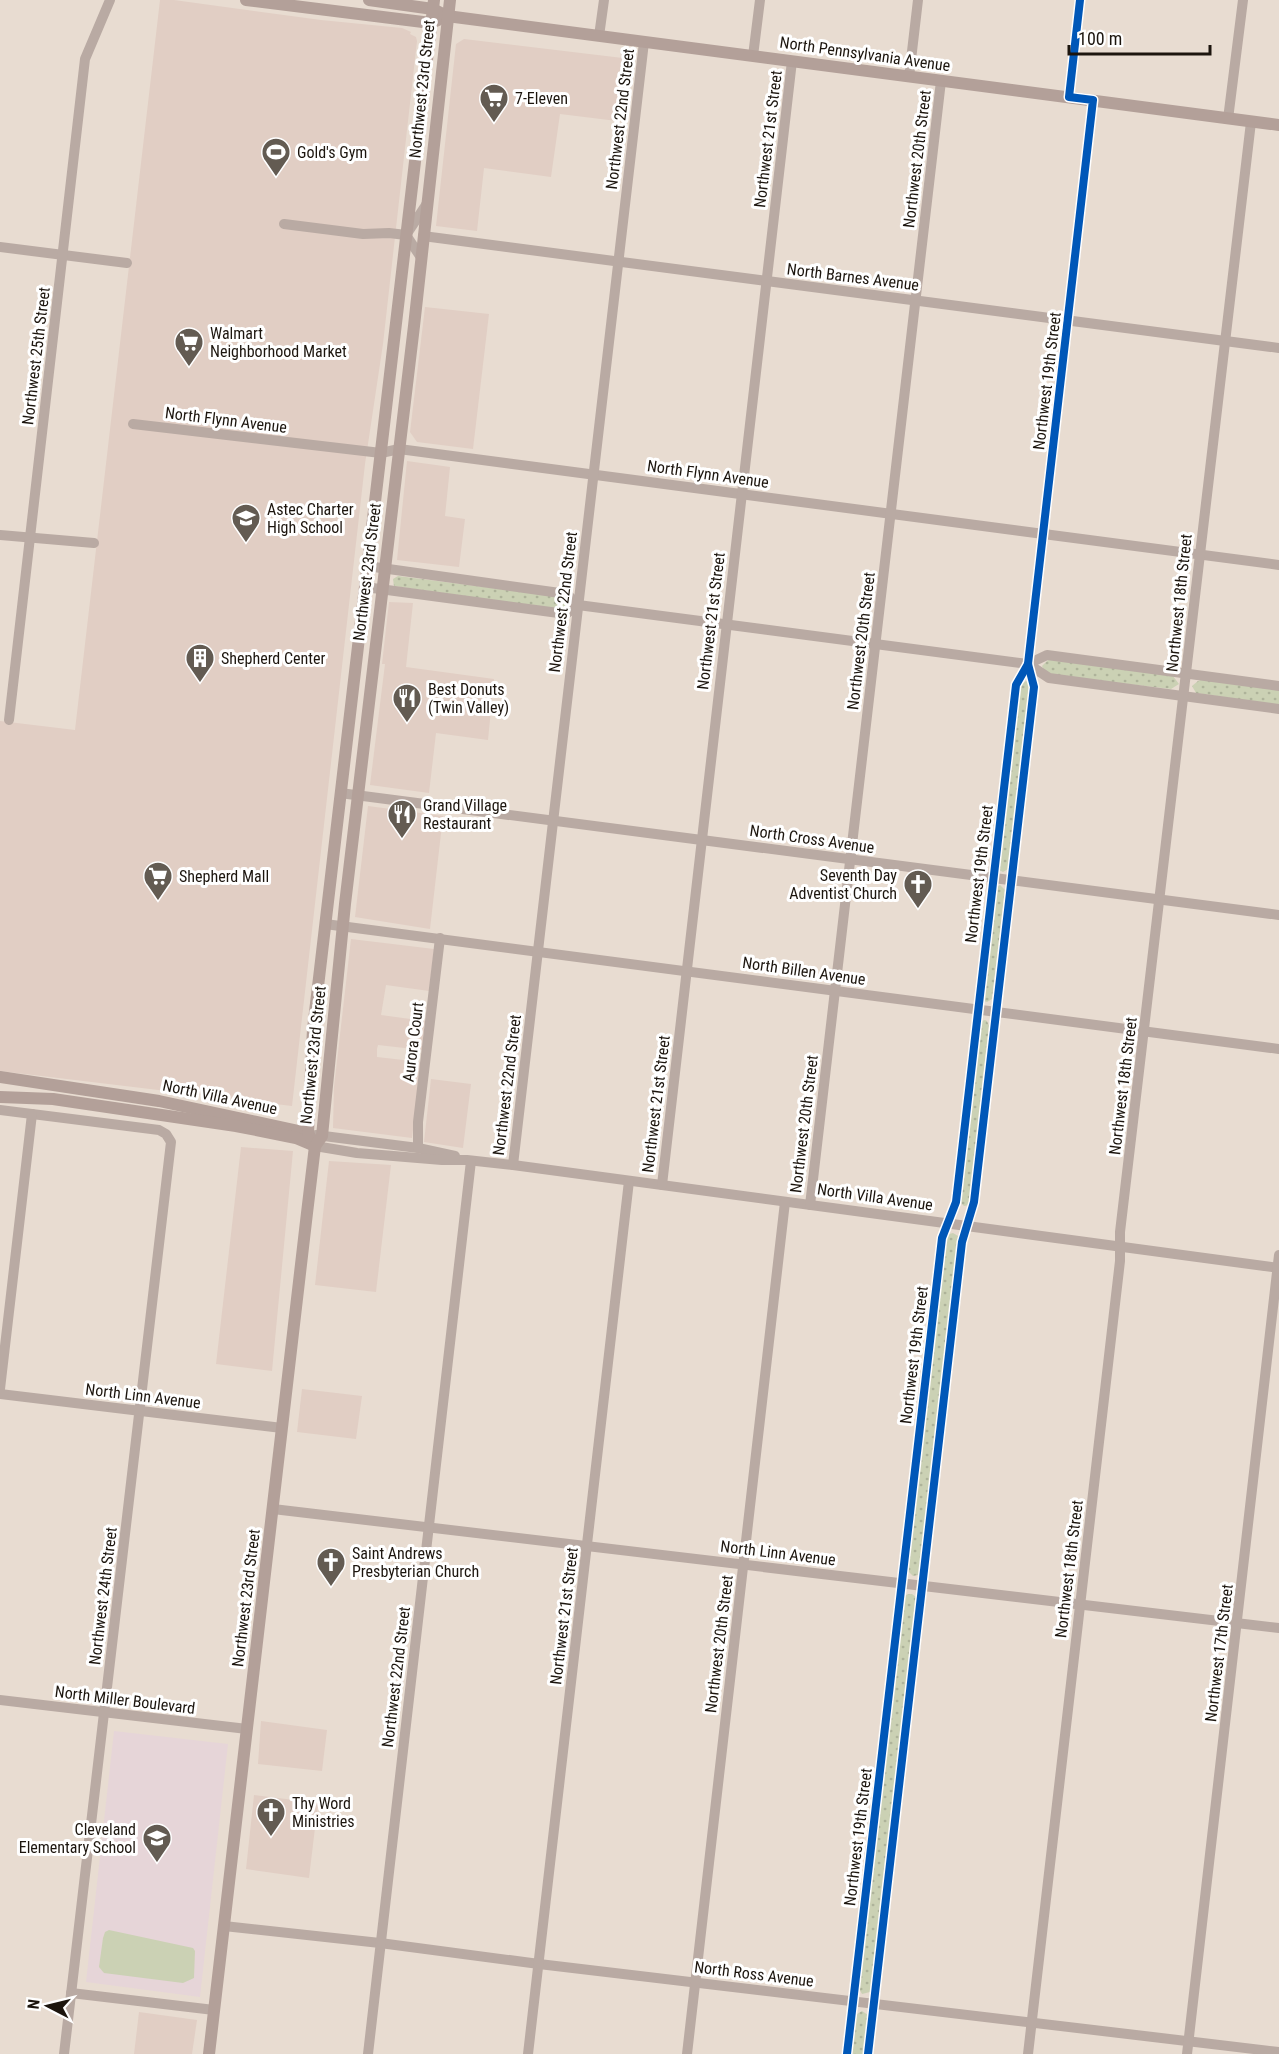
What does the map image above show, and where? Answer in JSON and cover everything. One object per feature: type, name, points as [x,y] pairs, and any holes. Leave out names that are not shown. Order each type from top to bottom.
[{"type":"main road","points":[[246,0],[431,23],[447,16]]},
{"type":"main road","name":"North Pennsylvania Avenue","points":[[369,0],[433,4],[447,16],[1279,125]]},
{"type":"main road","name":"Northwest 23rd Street","points":[[209,2054],[282,1428],[328,1075],[342,926],[414,326],[450,0]]},
{"type":"main road","name":"Northwest 23rd Street","points":[[318,1141],[308,1133],[313,1029],[433,4]]},
{"type":"main road","points":[[396,323],[414,326]]},
{"type":"main road","points":[[390,377],[407,379]]},
{"type":"main road","points":[[354,674],[371,676]]},
{"type":"main road","points":[[345,904],[330,884],[351,848]]},
{"type":"main road","points":[[319,978],[337,980]]},
{"type":"main road","points":[[313,1029],[332,1030]]},
{"type":"main road","points":[[311,1074],[328,1075]]},
{"type":"main road","points":[[0,1090],[11,1080],[53,1099]]},
{"type":"main road","name":"North Villa Avenue","points":[[11,1080],[159,1101],[308,1133]]},
{"type":"main road","name":"North Villa Avenue","points":[[0,1097],[53,1099],[236,1126],[318,1141]]},
{"type":"street","name":"Northwest 25th Street","points":[[9,720],[85,59],[110,0]]},
{"type":"street","name":"Northwest 22nd Street","points":[[599,36],[603,0]]},
{"type":"street","name":"Northwest 21st Street","points":[[753,56],[760,0]]},
{"type":"street","name":"Northwest 20th Street","points":[[909,77],[918,0]]},
{"type":"street","points":[[1069,97],[1080,0]]},
{"type":"street","points":[[1228,119],[1243,0]]},
{"type":"street","name":"Northwest 22nd Street","points":[[513,1165],[644,42]]},
{"type":"street","name":"Northwest 21st Street","points":[[662,1185],[792,61]]},
{"type":"street","name":"Northwest 20th Street","points":[[810,1205],[941,81]]},
{"type":"street","name":"Northwest 19th Street","points":[[868,2054],[962,1242],[974,1202],[1034,687],[1028,664],[1093,100]]},
{"type":"street","name":"Northwest 18th Street","points":[[1028,2054],[1120,1232],[1251,122]]},
{"type":"street","points":[[406,235],[426,205]]},
{"type":"street","points":[[284,224],[363,234],[406,235],[420,256]]},
{"type":"street","name":"North Barnes Avenue","points":[[423,236],[1279,348]]},
{"type":"street","points":[[0,247],[127,263]]},
{"type":"street","name":"North Flynn Avenue","points":[[133,424],[381,453],[399,449],[1279,565]]},
{"type":"street","points":[[0,535],[94,543]]},
{"type":"street","points":[[367,566],[567,594],[578,605],[1028,664],[1049,678],[1279,709]]},
{"type":"street","points":[[364,587],[566,614],[578,605]]},
{"type":"street","points":[[1028,664],[1047,655],[1279,686]]},
{"type":"street","name":"Northwest 19th Street","points":[[847,2054],[942,1238],[956,1202],[1016,685],[1028,664]]},
{"type":"street","name":"North Cross Avenue","points":[[340,793],[1279,915]]},
{"type":"street","name":"North Billen Avenue","points":[[325,924],[1279,1049]]},
{"type":"street","name":"Aurora Court","points":[[418,1148],[418,1122],[440,938]]},
{"type":"street","points":[[0,1110],[32,1114],[0,1392]]},
{"type":"street","name":"Northwest 24th Street","points":[[32,1114],[159,1130],[169,1136],[171,1142],[64,2054]]},
{"type":"street","name":"North Villa Avenue","points":[[318,1141],[418,1148],[469,1160]]},
{"type":"street","name":"North Villa Avenue","points":[[318,1141],[366,1154],[513,1165],[1278,1268]]},
{"type":"street","name":"Northwest 22nd Street","points":[[368,2054],[469,1160]]},
{"type":"street","name":"Northwest 21st Street","points":[[528,2054],[629,1181]]},
{"type":"street","name":"Northwest 20th Street","points":[[687,2054],[785,1202]]},
{"type":"street","name":"Northwest 17th Street","points":[[1187,2054],[1279,1255]]},
{"type":"street","name":"North Linn Avenue","points":[[0,1392],[282,1428]]},
{"type":"street","name":"North Linn Avenue","points":[[273,1509],[1279,1628]]},
{"type":"street","name":"North Miller Boulevard","points":[[0,1700],[247,1729]]},
{"type":"street","name":"North Ross Avenue","points":[[224,1926],[1279,2052]]},
{"type":"street","points":[[71,1993],[214,2010]]},
{"type":"shaded area","name":"Shepherd Mall","points":[[160,0],[402,28],[411,32],[410,34],[416,37],[417,41],[383,344],[365,464],[292,1106],[0,1071],[0,721],[75,730]]},
{"type":"shaded area","points":[[464,39],[631,59],[625,122],[560,114],[551,177],[484,168],[477,231],[436,226],[456,44]]},
{"type":"shaded area","points":[[425,307],[489,314],[473,449],[417,442],[410,432]]},
{"type":"shaded area","points":[[407,461],[450,467],[445,516],[465,519],[459,567],[397,560]]},
{"type":"shaded area","points":[[389,602],[413,603],[406,667],[494,679],[488,740],[436,733],[429,793],[370,785],[385,664],[382,664]]},
{"type":"shaded area","points":[[368,806],[443,816],[430,929],[355,917]]},
{"type":"shaded area","points":[[351,939],[434,949],[429,991],[386,985],[381,1015],[425,1021],[422,1050],[378,1045],[377,1049],[377,1057],[421,1062],[412,1138],[333,1128],[334,1087]]},
{"type":"shaded area","points":[[431,1079],[471,1084],[463,1148],[424,1142]]},
{"type":"shaded area","points":[[241,1147],[293,1151],[272,1371],[216,1364]]},
{"type":"shaded area","points":[[329,1161],[391,1165],[376,1292],[315,1285]]},
{"type":"shaded area","points":[[302,1389],[362,1396],[356,1439],[297,1432]]},
{"type":"shaded area","points":[[261,1721],[327,1730],[322,1771],[258,1764]]},
{"type":"shaded area","name":"Cleveland Elementary School","points":[[114,1731],[228,1744],[200,1997],[86,1982]]},
{"type":"shaded area","points":[[254,1795],[318,1803],[309,1878],[246,1869]]},
{"type":"shaded area","points":[[139,2012],[197,2020],[192,2054],[134,2054]]},
{"type":"green space","points":[[398,576],[571,598],[570,611],[394,586],[393,579]]},
{"type":"green space","points":[[1049,659],[1173,676],[1179,684],[1171,689],[1050,675],[1042,666]]},
{"type":"green space","points":[[1203,679],[1279,689],[1279,705],[1196,693],[1192,686]]},
{"type":"green space","points":[[1026,681],[1030,684],[1008,869],[1003,872],[999,870],[1021,685]]},
{"type":"green space","points":[[1000,885],[1005,890],[992,999],[987,1002],[984,1001],[998,886]]},
{"type":"green space","points":[[985,1020],[989,1026],[969,1205],[964,1206],[960,1202],[981,1021]]},
{"type":"green space","points":[[953,1233],[958,1236],[958,1240],[920,1572],[913,1576],[907,1570],[945,1239]]},
{"type":"green space","points":[[908,1594],[916,1597],[870,1992],[862,1994],[858,1987],[905,1596]]},
{"type":"green space","points":[[109,1930],[193,1948],[195,1951],[194,1978],[183,1983],[104,1973],[99,1967],[103,1938],[105,1932]]},
{"type":"green space","points":[[862,2011],[868,2015],[864,2054],[851,2054],[857,2014]]},
{"type":"cycle path","points":[[868,2054],[962,1242],[974,1202],[1034,687],[1028,664],[1093,100],[1069,97],[1080,0]]},
{"type":"cycle path","points":[[847,2054],[942,1238],[956,1202],[1016,685],[1028,664]]},
{"type":"place","name":"7-Eleven","points":[[494,124]]},
{"type":"place","name":"Gold's Gym","points":[[276,178]]},
{"type":"place","name":"Walmart Neighborhood Market","points":[[189,368]]},
{"type":"place","name":"Astec Charter High School","points":[[246,544]]},
{"type":"place","name":"Shepherd Center","points":[[200,684]]},
{"type":"place","name":"Best Donuts (Twin Valley)","points":[[407,724]]},
{"type":"place","name":"Grand Village Restaurant","points":[[402,840]]},
{"type":"place","name":"Shepherd Mall","points":[[158,902]]},
{"type":"place","name":"Seventh Day Adventist Church","points":[[918,910]]},
{"type":"place","name":"Saint Andrews Presbyterian Church","points":[[331,1588]]},
{"type":"place","name":"Thy Word Ministries","points":[[271,1838]]},
{"type":"place","name":"Cleveland Elementary School","points":[[157,1864]]}]
